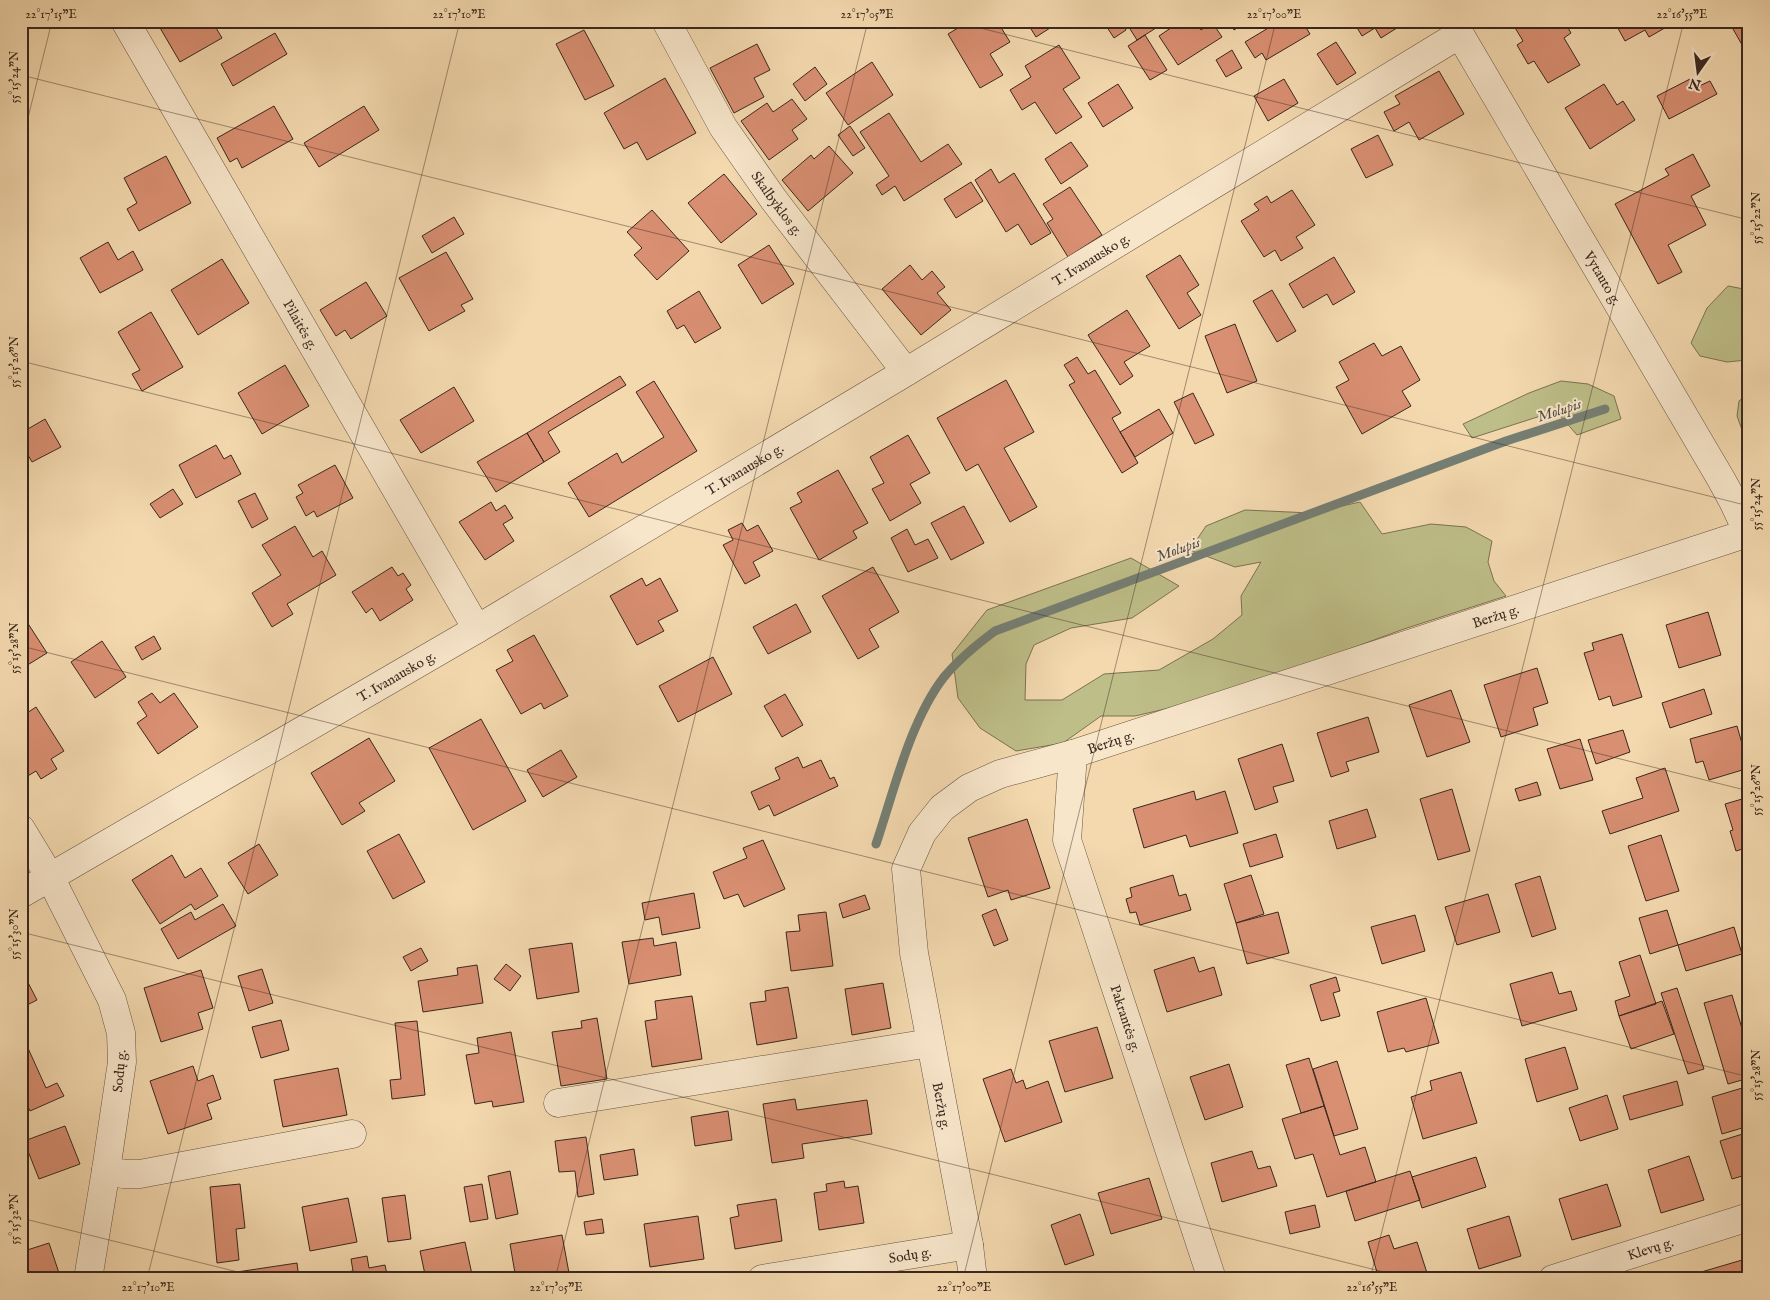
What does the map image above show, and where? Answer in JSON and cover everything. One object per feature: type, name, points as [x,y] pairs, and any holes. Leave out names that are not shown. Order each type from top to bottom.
[{"type":"street","name":"Pilaitės g.","points":[[125,21],[477,629]]},
{"type":"street","name":"Skalbyklos g.","points":[[666,21],[723,127],[774,200],[906,372]]},
{"type":"street","name":"T. Ivanausko g.","points":[[21,894],[477,629],[906,372],[1456,28]]},
{"type":"street","name":"Vytauto g.","points":[[1456,28],[1721,479],[1748,534]]},
{"type":"street","name":"Beržų g.","points":[[973,1279],[969,1245],[914,953],[906,869],[922,833],[942,808],[969,788],[1000,774],[1073,754],[1748,534]]},
{"type":"street","name":"Pakrantės g.","points":[[1073,754],[1067,840],[1212,1279]]},
{"type":"street","name":"Sodų g.","points":[[21,829],[50,877],[112,1000],[121,1033],[122,1062],[88,1279]]},
{"type":"street","points":[[558,1103],[930,1043]]},
{"type":"street","points":[[106,1170],[123,1174],[140,1174],[352,1134]]},
{"type":"street","name":"Klevų g.","points":[[1553,1279],[1749,1217]]},
{"type":"street","name":"Sodų g.","points":[[762,1279],[969,1245]]},
{"type":"green space","points":[[1728,286],[1749,290],[1749,354],[1747,360],[1727,362],[1700,356],[1691,343],[1707,308]]},
{"type":"green space","points":[[1561,381],[1588,384],[1614,396],[1621,419],[1577,435],[1556,411],[1472,438],[1463,424],[1529,393]]},
{"type":"green space","points":[[1749,393],[1749,449],[1737,416],[1739,401]]},
{"type":"green space","points":[[1360,502],[1382,534],[1431,524],[1466,527],[1492,541],[1488,562],[1494,581],[1506,596],[1404,629],[1221,696],[1135,716],[1101,716],[1063,743],[1016,751],[980,728],[958,698],[952,654],[987,610],[1131,558],[1179,586],[1132,618],[1071,628],[1034,645],[1026,664],[1025,700],[1062,700],[1104,674],[1159,670],[1213,639],[1242,615],[1241,596],[1261,562],[1235,567],[1190,550],[1206,526],[1245,510],[1311,513]]},
{"type":"building","points":[[156,21],[212,21],[222,38],[180,62]]},
{"type":"building","points":[[329,21],[345,21],[333,28]]},
{"type":"building","points":[[824,21],[839,21],[827,28]]},
{"type":"building","points":[[954,21],[997,21],[1010,42],[990,54],[1003,75],[980,88],[948,34],[958,28]]},
{"type":"building","points":[[1026,21],[1061,21],[1036,37]]},
{"type":"building","points":[[1103,21],[1121,21],[1126,30],[1114,38]]},
{"type":"building","points":[[1125,21],[1167,21],[1137,40]]},
{"type":"building","points":[[1181,21],[1195,21],[1201,30],[1212,22],[1222,37],[1178,65],[1159,36]]},
{"type":"building","points":[[1228,21],[1249,21],[1234,30]]},
{"type":"building","points":[[1280,21],[1302,21],[1310,34],[1266,60],[1262,53],[1255,58],[1245,42]]},
{"type":"building","points":[[1353,21],[1408,21],[1381,38],[1375,28],[1362,36]]},
{"type":"building","points":[[1511,21],[1553,21],[1555,26],[1564,21],[1571,33],[1564,38],[1580,65],[1548,83],[1534,61],[1528,64],[1517,45],[1523,41]]},
{"type":"building","points":[[1614,21],[1677,21],[1649,37],[1645,30],[1625,41]]},
{"type":"building","points":[[1749,21],[1749,57],[1729,22]]},
{"type":"building","points":[[584,30],[614,86],[585,100],[556,44]]},
{"type":"building","points":[[275,33],[287,54],[233,86],[221,64]]},
{"type":"building","points":[[1145,35],[1167,70],[1150,80],[1128,46]]},
{"type":"building","points":[[1336,42],[1356,73],[1337,85],[1317,54]]},
{"type":"building","points":[[757,44],[770,70],[754,78],[764,97],[734,113],[710,68]]},
{"type":"building","points":[[1059,45],[1080,78],[1063,89],[1082,117],[1056,134],[1035,102],[1022,110],[1010,90],[1031,77],[1025,66]]},
{"type":"building","points":[[1232,50],[1242,68],[1226,77],[1216,60]]},
{"type":"building","points":[[872,62],[893,95],[848,125],[826,93]]},
{"type":"building","points":[[815,67],[827,84],[805,101],[793,84]]},
{"type":"building","points":[[1439,71],[1464,114],[1419,140],[1409,122],[1394,131],[1384,112],[1400,104],[1395,96]]},
{"type":"building","points":[[665,78],[696,133],[647,160],[637,142],[624,149],[604,113]]},
{"type":"building","points":[[1692,78],[1697,87],[1710,81],[1717,94],[1669,119],[1657,96]]},
{"type":"building","points":[[1284,79],[1298,103],[1268,121],[1254,96]]},
{"type":"building","points":[[1118,84],[1133,108],[1103,127],[1088,103]]},
{"type":"building","points":[[1604,84],[1617,105],[1623,101],[1635,120],[1590,149],[1565,108]]},
{"type":"building","points":[[792,99],[807,119],[792,130],[798,139],[769,160],[741,121],[767,103],[773,112]]},
{"type":"building","points":[[274,106],[293,139],[242,168],[237,158],[230,162],[217,138]]},
{"type":"building","points":[[364,106],[379,130],[319,167],[304,143]]},
{"type":"building","points":[[889,113],[921,162],[948,144],[962,164],[904,201],[895,186],[882,195],[876,185],[889,176],[860,132]]},
{"type":"building","points":[[850,126],[865,148],[853,156],[838,135]]},
{"type":"building","points":[[1378,135],[1393,165],[1366,178],[1351,149]]},
{"type":"building","points":[[1071,142],[1088,166],[1061,184],[1045,159]]},
{"type":"building","points":[[829,146],[853,173],[808,211],[782,180],[811,155],[814,159]]},
{"type":"building","points":[[1693,154],[1710,186],[1691,196],[1706,225],[1668,245],[1682,272],[1658,284],[1615,204],[1669,175],[1665,169]]},
{"type":"building","points":[[166,156],[191,203],[139,231],[127,209],[137,203],[124,178]]},
{"type":"building","points":[[21,158],[28,171],[21,175]]},
{"type":"building","points":[[991,169],[999,183],[1014,173],[1051,233],[1031,245],[1018,224],[1006,232],[975,180]]},
{"type":"building","points":[[724,174],[757,214],[721,243],[688,203]]},
{"type":"building","points":[[971,182],[983,201],[956,218],[944,199]]},
{"type":"building","points":[[1070,187],[1102,235],[1068,257],[1047,223],[1053,219],[1043,204]]},
{"type":"building","points":[[1292,190],[1315,225],[1296,237],[1303,248],[1281,261],[1275,250],[1264,257],[1241,221],[1259,210],[1254,204],[1267,196],[1271,203]]},
{"type":"building","points":[[652,210],[689,251],[657,280],[634,255],[642,248],[627,232]]},
{"type":"building","points":[[454,217],[464,234],[432,253],[422,236]]},
{"type":"building","points":[[108,242],[118,260],[133,251],[143,270],[100,293],[80,258]]},
{"type":"building","points":[[769,245],[794,284],[762,304],[738,265]]},
{"type":"building","points":[[446,252],[473,299],[461,305],[465,311],[429,331],[399,278]]},
{"type":"building","points":[[1180,255],[1199,285],[1187,293],[1201,315],[1179,329],[1146,276]]},
{"type":"building","points":[[1334,257],[1355,292],[1333,305],[1327,294],[1303,308],[1289,284]]},
{"type":"building","points":[[222,259],[249,303],[198,335],[171,290]]},
{"type":"building","points":[[910,265],[922,280],[932,271],[945,287],[937,293],[951,310],[921,335],[882,289]]},
{"type":"building","points":[[366,282],[387,316],[351,339],[345,330],[336,336],[320,310]]},
{"type":"building","points":[[1272,290],[1296,331],[1277,342],[1253,301]]},
{"type":"building","points":[[699,291],[721,328],[695,343],[684,325],[677,329],[667,311]]},
{"type":"building","points":[[1127,310],[1150,346],[1124,362],[1133,376],[1120,385],[1088,335]]},
{"type":"building","points":[[151,312],[183,367],[142,391],[132,374],[140,370],[118,332]]},
{"type":"building","points":[[1235,324],[1257,381],[1227,393],[1205,336]]},
{"type":"building","points":[[1374,343],[1382,356],[1401,346],[1420,380],[1402,391],[1411,406],[1362,434],[1336,387],[1349,380],[1339,362]]},
{"type":"building","points":[[1077,357],[1088,374],[1095,370],[1121,413],[1112,418],[1138,463],[1122,473],[1069,385],[1075,382],[1064,365]]},
{"type":"building","points":[[285,365],[309,406],[262,434],[238,393]]},
{"type":"building","points":[[620,376],[626,385],[548,432],[560,452],[544,462],[527,433]]},
{"type":"building","points":[[1006,380],[1034,432],[1004,448],[1037,507],[1010,522],[978,464],[966,471],[937,418]]},
{"type":"building","points":[[654,381],[697,451],[589,517],[568,483],[617,453],[622,463],[664,437],[636,392]]},
{"type":"building","points":[[454,387],[474,421],[421,453],[400,420]]},
{"type":"building","points":[[1193,393],[1214,435],[1195,444],[1174,402]]},
{"type":"building","points":[[1159,409],[1173,433],[1135,457],[1120,432]]},
{"type":"building","points":[[45,419],[61,447],[32,462],[21,443],[21,433]]},
{"type":"building","points":[[527,433],[544,462],[496,492],[477,462]]},
{"type":"building","points":[[908,435],[930,473],[910,484],[921,503],[890,521],[872,489],[884,483],[870,457]]},
{"type":"building","points":[[216,445],[224,459],[231,455],[241,474],[196,498],[179,465]]},
{"type":"building","points":[[335,465],[353,498],[317,517],[314,511],[306,516],[296,497],[303,493],[298,485]]},
{"type":"building","points":[[838,470],[868,523],[853,531],[857,538],[819,560],[790,508],[802,502],[797,493]]},
{"type":"building","points":[[173,489],[183,504],[160,518],[150,504]]},
{"type":"building","points":[[255,493],[268,519],[252,528],[238,501]]},
{"type":"building","points":[[491,502],[496,511],[505,505],[513,518],[503,524],[514,541],[485,560],[459,522]]},
{"type":"building","points":[[964,506],[984,543],[951,560],[931,523]]},
{"type":"building","points":[[742,523],[747,531],[758,525],[773,551],[753,562],[760,576],[745,584],[723,545],[733,540],[728,530]]},
{"type":"building","points":[[295,526],[313,557],[322,551],[336,575],[287,604],[293,614],[272,627],[252,593],[281,575],[262,545]]},
{"type":"building","points":[[907,529],[915,545],[928,539],[938,558],[908,572],[891,538]]},
{"type":"building","points":[[392,567],[398,576],[403,573],[411,585],[406,589],[413,600],[380,621],[372,608],[366,613],[352,592]]},
{"type":"building","points":[[873,567],[899,612],[869,629],[879,647],[858,659],[822,596]]},
{"type":"building","points":[[642,578],[646,586],[660,578],[678,611],[658,621],[664,631],[637,645],[610,596]]},
{"type":"building","points":[[796,604],[811,632],[768,654],[753,627]]},
{"type":"building","points":[[1708,612],[1721,655],[1679,668],[1666,625]]},
{"type":"building","points":[[27,622],[47,653],[21,669],[21,626]]},
{"type":"building","points":[[1622,634],[1642,697],[1613,706],[1610,696],[1599,700],[1584,653],[1594,650],[1592,643]]},
{"type":"building","points":[[534,635],[568,696],[544,709],[541,703],[521,714],[496,670],[513,661],[507,650]]},
{"type":"building","points":[[154,636],[161,649],[142,660],[135,647]]},
{"type":"building","points":[[102,641],[126,677],[95,698],[71,662]]},
{"type":"building","points":[[713,657],[732,694],[678,722],[659,686]]},
{"type":"building","points":[[1537,668],[1548,703],[1533,708],[1538,725],[1501,737],[1484,685]]},
{"type":"building","points":[[1704,689],[1712,714],[1670,728],[1662,703]]},
{"type":"building","points":[[1451,690],[1470,742],[1427,757],[1409,705]]},
{"type":"building","points":[[152,693],[160,703],[174,693],[198,727],[158,754],[137,723],[147,716],[138,702]]},
{"type":"building","points":[[785,694],[803,725],[782,737],[764,706]]},
{"type":"building","points":[[36,707],[64,751],[51,759],[57,769],[41,779],[36,771],[26,777],[21,769],[21,717]]},
{"type":"building","points":[[1368,717],[1379,752],[1346,762],[1349,771],[1331,777],[1317,733]]},
{"type":"building","points":[[481,719],[526,801],[473,830],[429,748]]},
{"type":"building","points":[[1737,726],[1749,768],[1709,780],[1703,761],[1696,763],[1690,739]]},
{"type":"building","points":[[1623,730],[1630,752],[1596,764],[1588,740]]},
{"type":"building","points":[[369,738],[395,781],[359,803],[365,811],[342,825],[311,773]]},
{"type":"building","points":[[1580,739],[1593,780],[1560,789],[1547,749]]},
{"type":"building","points":[[1282,744],[1294,781],[1273,787],[1278,802],[1255,810],[1238,759]]},
{"type":"building","points":[[561,750],[577,777],[543,797],[527,770]]},
{"type":"building","points":[[798,757],[803,768],[821,760],[830,779],[834,777],[838,786],[774,816],[769,805],[759,810],[751,792],[780,779],[775,768]]},
{"type":"building","points":[[1665,768],[1679,811],[1610,834],[1602,811],[1643,798],[1636,778]]},
{"type":"building","points":[[1537,782],[1541,795],[1519,801],[1515,789]]},
{"type":"building","points":[[1452,789],[1470,851],[1438,860],[1420,799]]},
{"type":"building","points":[[1194,791],[1196,800],[1225,791],[1238,833],[1190,847],[1186,835],[1144,848],[1133,809]]},
{"type":"building","points":[[1749,797],[1749,847],[1736,851],[1730,831],[1733,830],[1725,804]]},
{"type":"building","points":[[1367,809],[1376,837],[1337,849],[1329,821]]},
{"type":"building","points":[[1027,819],[1050,888],[1011,900],[1008,890],[988,897],[968,838]]},
{"type":"building","points":[[399,834],[425,882],[393,899],[367,851]]},
{"type":"building","points":[[1276,834],[1283,857],[1250,867],[1243,844]]},
{"type":"building","points":[[1661,835],[1679,891],[1646,901],[1628,846]]},
{"type":"building","points":[[763,840],[785,889],[744,907],[738,894],[724,899],[713,872],[747,858],[743,848]]},
{"type":"building","points":[[259,844],[278,875],[248,894],[228,863]]},
{"type":"building","points":[[172,855],[185,878],[201,868],[218,896],[195,910],[191,904],[160,924],[132,880]]},
{"type":"building","points":[[1173,875],[1179,896],[1186,894],[1191,910],[1140,925],[1136,912],[1130,913],[1126,899],[1132,897],[1130,888]]},
{"type":"building","points":[[1251,875],[1264,914],[1236,923],[1224,884]]},
{"type":"building","points":[[1540,876],[1556,929],[1532,937],[1515,884]]},
{"type":"building","points":[[694,893],[700,928],[662,935],[659,917],[645,920],[642,903]]},
{"type":"building","points":[[1488,894],[1500,932],[1457,945],[1445,907]]},
{"type":"building","points":[[865,895],[870,909],[843,918],[839,904]]},
{"type":"building","points":[[223,904],[236,926],[178,959],[161,929],[191,912],[195,920]]},
{"type":"building","points":[[996,909],[1008,940],[994,946],[982,915]]},
{"type":"building","points":[[1667,910],[1678,945],[1650,954],[1639,918]]},
{"type":"building","points":[[826,912],[833,966],[791,971],[786,932],[800,931],[798,915]]},
{"type":"building","points":[[1278,912],[1289,953],[1247,964],[1236,923]]},
{"type":"building","points":[[1415,915],[1425,951],[1382,964],[1371,927]]},
{"type":"building","points":[[1734,927],[1742,954],[1686,971],[1678,945]]},
{"type":"building","points":[[653,938],[654,946],[676,942],[681,975],[629,984],[622,942]]},
{"type":"building","points":[[572,943],[579,992],[537,999],[529,949]]},
{"type":"building","points":[[421,948],[428,961],[411,971],[403,957]]},
{"type":"building","points":[[1640,955],[1656,1004],[1619,1016],[1615,1001],[1630,996],[1619,962]]},
{"type":"building","points":[[1194,957],[1199,972],[1214,967],[1222,995],[1167,1012],[1154,970]]},
{"type":"building","points":[[506,964],[521,976],[510,991],[494,979]]},
{"type":"building","points":[[477,965],[483,1003],[423,1012],[418,981],[458,975],[457,968]]},
{"type":"building","points":[[21,969],[37,1000],[21,1008]]},
{"type":"building","points":[[262,969],[273,1003],[249,1011],[238,976]]},
{"type":"building","points":[[201,970],[213,1008],[198,1013],[203,1029],[161,1042],[144,988]]},
{"type":"building","points":[[1552,972],[1559,994],[1571,991],[1577,1010],[1522,1026],[1510,984]]},
{"type":"building","points":[[1336,977],[1340,991],[1333,993],[1340,1016],[1321,1021],[1310,985]]},
{"type":"building","points":[[883,983],[891,1028],[852,1035],[845,989]]},
{"type":"building","points":[[788,987],[797,1038],[757,1045],[750,1003],[766,1001],[765,991]]},
{"type":"building","points":[[1677,988],[1704,1069],[1688,1074],[1661,993]]},
{"type":"building","points":[[1732,995],[1749,1052],[1749,1078],[1728,1084],[1704,1003]]},
{"type":"building","points":[[692,996],[702,1059],[652,1067],[645,1021],[657,1019],[655,1001]]},
{"type":"building","points":[[1426,998],[1439,1043],[1406,1052],[1404,1048],[1388,1052],[1377,1012]]},
{"type":"building","points":[[1662,1001],[1674,1034],[1631,1049],[1619,1016]]},
{"type":"building","points":[[597,1018],[607,1079],[561,1086],[552,1032],[582,1028],[581,1021]]},
{"type":"building","points":[[281,1020],[289,1050],[261,1058],[252,1027]]},
{"type":"building","points":[[417,1021],[425,1095],[392,1099],[390,1080],[401,1079],[395,1023]]},
{"type":"building","points":[[1097,1027],[1113,1078],[1065,1092],[1049,1041]]},
{"type":"building","points":[[511,1032],[524,1102],[493,1107],[492,1101],[475,1104],[466,1055],[479,1053],[477,1038]]},
{"type":"building","points":[[27,1046],[46,1088],[57,1083],[64,1096],[30,1111],[21,1092],[21,1048]]},
{"type":"building","points":[[1565,1047],[1578,1089],[1537,1102],[1525,1059]]},
{"type":"building","points":[[1309,1058],[1324,1106],[1301,1113],[1286,1065]]},
{"type":"building","points":[[1337,1061],[1358,1129],[1334,1136],[1313,1069]]},
{"type":"building","points":[[1229,1064],[1243,1107],[1205,1120],[1190,1077]]},
{"type":"building","points":[[193,1066],[198,1081],[213,1075],[221,1099],[207,1104],[212,1119],[168,1134],[150,1081]]},
{"type":"building","points":[[338,1068],[347,1115],[283,1127],[274,1080]]},
{"type":"building","points":[[1011,1069],[1016,1083],[1023,1080],[1026,1089],[1048,1081],[1062,1122],[1005,1142],[983,1079]]},
{"type":"building","points":[[1461,1072],[1477,1123],[1423,1139],[1411,1097],[1432,1090],[1430,1081]]},
{"type":"building","points":[[1677,1081],[1683,1105],[1630,1120],[1623,1096]]},
{"type":"building","points":[[1749,1086],[1749,1126],[1722,1134],[1712,1097]]},
{"type":"building","points":[[1607,1095],[1618,1129],[1580,1141],[1569,1108]]},
{"type":"building","points":[[795,1099],[797,1110],[867,1100],[872,1134],[802,1144],[804,1158],[772,1163],[763,1104]]},
{"type":"building","points":[[1324,1106],[1340,1155],[1365,1147],[1376,1182],[1327,1197],[1313,1154],[1295,1159],[1282,1119]]},
{"type":"building","points":[[728,1111],[732,1140],[695,1146],[691,1117]]},
{"type":"building","points":[[65,1126],[80,1164],[39,1179],[24,1141]]},
{"type":"building","points":[[1749,1132],[1749,1174],[1732,1179],[1720,1141]]},
{"type":"building","points":[[586,1137],[594,1194],[578,1197],[575,1171],[559,1172],[555,1141]]},
{"type":"building","points":[[634,1149],[638,1175],[604,1180],[600,1155]]},
{"type":"building","points":[[1252,1151],[1258,1169],[1270,1166],[1277,1186],[1222,1202],[1211,1163]]},
{"type":"building","points":[[1689,1156],[1704,1200],[1661,1213],[1648,1170]]},
{"type":"building","points":[[1476,1157],[1486,1187],[1422,1208],[1412,1177]]},
{"type":"building","points":[[510,1171],[518,1214],[496,1219],[488,1176]]},
{"type":"building","points":[[1410,1171],[1420,1200],[1355,1221],[1346,1191]]},
{"type":"building","points":[[1149,1178],[1162,1219],[1111,1234],[1098,1193]]},
{"type":"building","points":[[844,1181],[845,1188],[858,1186],[864,1223],[819,1230],[814,1193],[827,1191],[826,1184]]},
{"type":"building","points":[[240,1184],[245,1228],[236,1229],[239,1260],[217,1263],[210,1187]]},
{"type":"building","points":[[482,1184],[488,1219],[470,1222],[464,1187]]},
{"type":"building","points":[[1607,1184],[1621,1226],[1572,1240],[1559,1199]]},
{"type":"building","points":[[405,1195],[411,1239],[388,1242],[382,1198]]},
{"type":"building","points":[[348,1198],[357,1242],[310,1251],[302,1207]]},
{"type":"building","points":[[776,1199],[782,1241],[735,1249],[730,1218],[739,1216],[737,1205]]},
{"type":"building","points":[[1315,1205],[1320,1227],[1290,1234],[1285,1212]]},
{"type":"building","points":[[1080,1214],[1094,1255],[1065,1265],[1051,1225]]},
{"type":"building","points":[[698,1216],[704,1259],[650,1267],[644,1224]]},
{"type":"building","points":[[1509,1216],[1521,1256],[1479,1269],[1467,1229]]},
{"type":"building","points":[[602,1219],[604,1233],[586,1235],[584,1222]]},
{"type":"building","points":[[562,1235],[569,1273],[549,1276],[550,1279],[516,1279],[510,1244]]},
{"type":"building","points":[[1389,1235],[1394,1249],[1417,1242],[1429,1279],[1379,1279],[1368,1242]]},
{"type":"building","points":[[465,1242],[473,1279],[426,1279],[420,1251]]},
{"type":"building","points":[[49,1243],[61,1279],[21,1279],[21,1252]]},
{"type":"building","points":[[367,1256],[369,1268],[385,1265],[388,1279],[341,1279],[340,1273],[353,1271],[351,1259]]},
{"type":"building","points":[[1749,1258],[1749,1279],[1692,1279],[1691,1275]]},
{"type":"building","points":[[297,1263],[299,1279],[238,1279],[237,1272]]},
{"type":"waterway","name":"Molupis","points":[[876,844],[912,735],[932,695],[944,677],[956,664],[995,631],[1506,441],[1605,409]]}]
